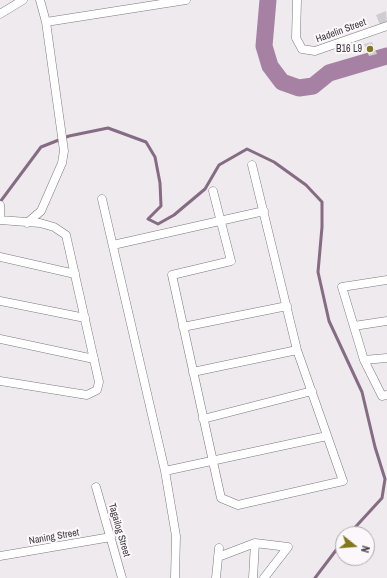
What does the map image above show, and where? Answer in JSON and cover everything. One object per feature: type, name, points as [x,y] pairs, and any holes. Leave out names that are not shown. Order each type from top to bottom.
[{"type":"street","points":[[0,14],[23,0]]},
{"type":"street","points":[[27,223],[41,211],[62,164],[64,151],[46,22],[40,0]]},
{"type":"street","points":[[46,22],[186,0]]},
{"type":"street","name":"Hadelin Street","points":[[297,0],[296,38],[302,49],[315,51],[387,26]]},
{"type":"street","points":[[213,191],[231,261],[172,275],[221,498],[238,505],[343,480],[297,350],[288,306],[252,165]]},
{"type":"street","points":[[102,199],[165,471],[176,536],[175,578]]},
{"type":"street","points":[[0,206],[0,216]]},
{"type":"street","points":[[113,244],[221,219],[264,211]]},
{"type":"street","points":[[0,220],[40,223],[54,228],[66,235],[99,382],[97,390],[87,395],[0,381]]},
{"type":"street","points":[[0,257],[75,274]]},
{"type":"street","points":[[387,280],[342,287],[364,360],[382,396],[387,395]]},
{"type":"street","points":[[0,301],[85,318]]},
{"type":"street","points":[[183,327],[288,306]]},
{"type":"street","points":[[354,326],[387,321]]},
{"type":"street","points":[[0,339],[94,359]]},
{"type":"street","points":[[193,372],[297,350]]},
{"type":"street","points":[[364,360],[387,358]]},
{"type":"street","points":[[203,419],[312,391]]},
{"type":"street","points":[[165,471],[327,436]]},
{"type":"street","name":"Tagailog Street","points":[[96,487],[122,578]]},
{"type":"street","name":"Naning Street","points":[[0,556],[111,537]]},
{"type":"street","points":[[253,578],[255,543]]},
{"type":"street","points":[[218,557],[255,543],[288,547],[264,578]]},
{"type":"street","points":[[216,578],[219,548]]},
{"type":"building","points":[[386,11],[387,23],[380,25],[376,15]]},
{"type":"building","name":"B16 L9","points":[[372,42],[377,54],[369,56],[364,44]]},
{"type":"waterway","points":[[268,0],[264,46],[270,66],[282,82],[299,88],[313,86],[329,73],[387,56]]},
{"type":"waterway","points":[[0,202],[41,147],[69,136],[108,128],[146,142],[155,157],[160,183],[161,206],[148,219],[158,224],[174,215],[205,189],[219,165],[247,149],[274,162],[306,185],[322,202],[322,227],[318,272],[329,321],[362,392],[375,447],[385,479],[382,498],[356,526]]},
{"type":"waterway","points":[[315,578],[335,552]]},
{"type":"place","name":"B16 L9","points":[[370,49]]}]
